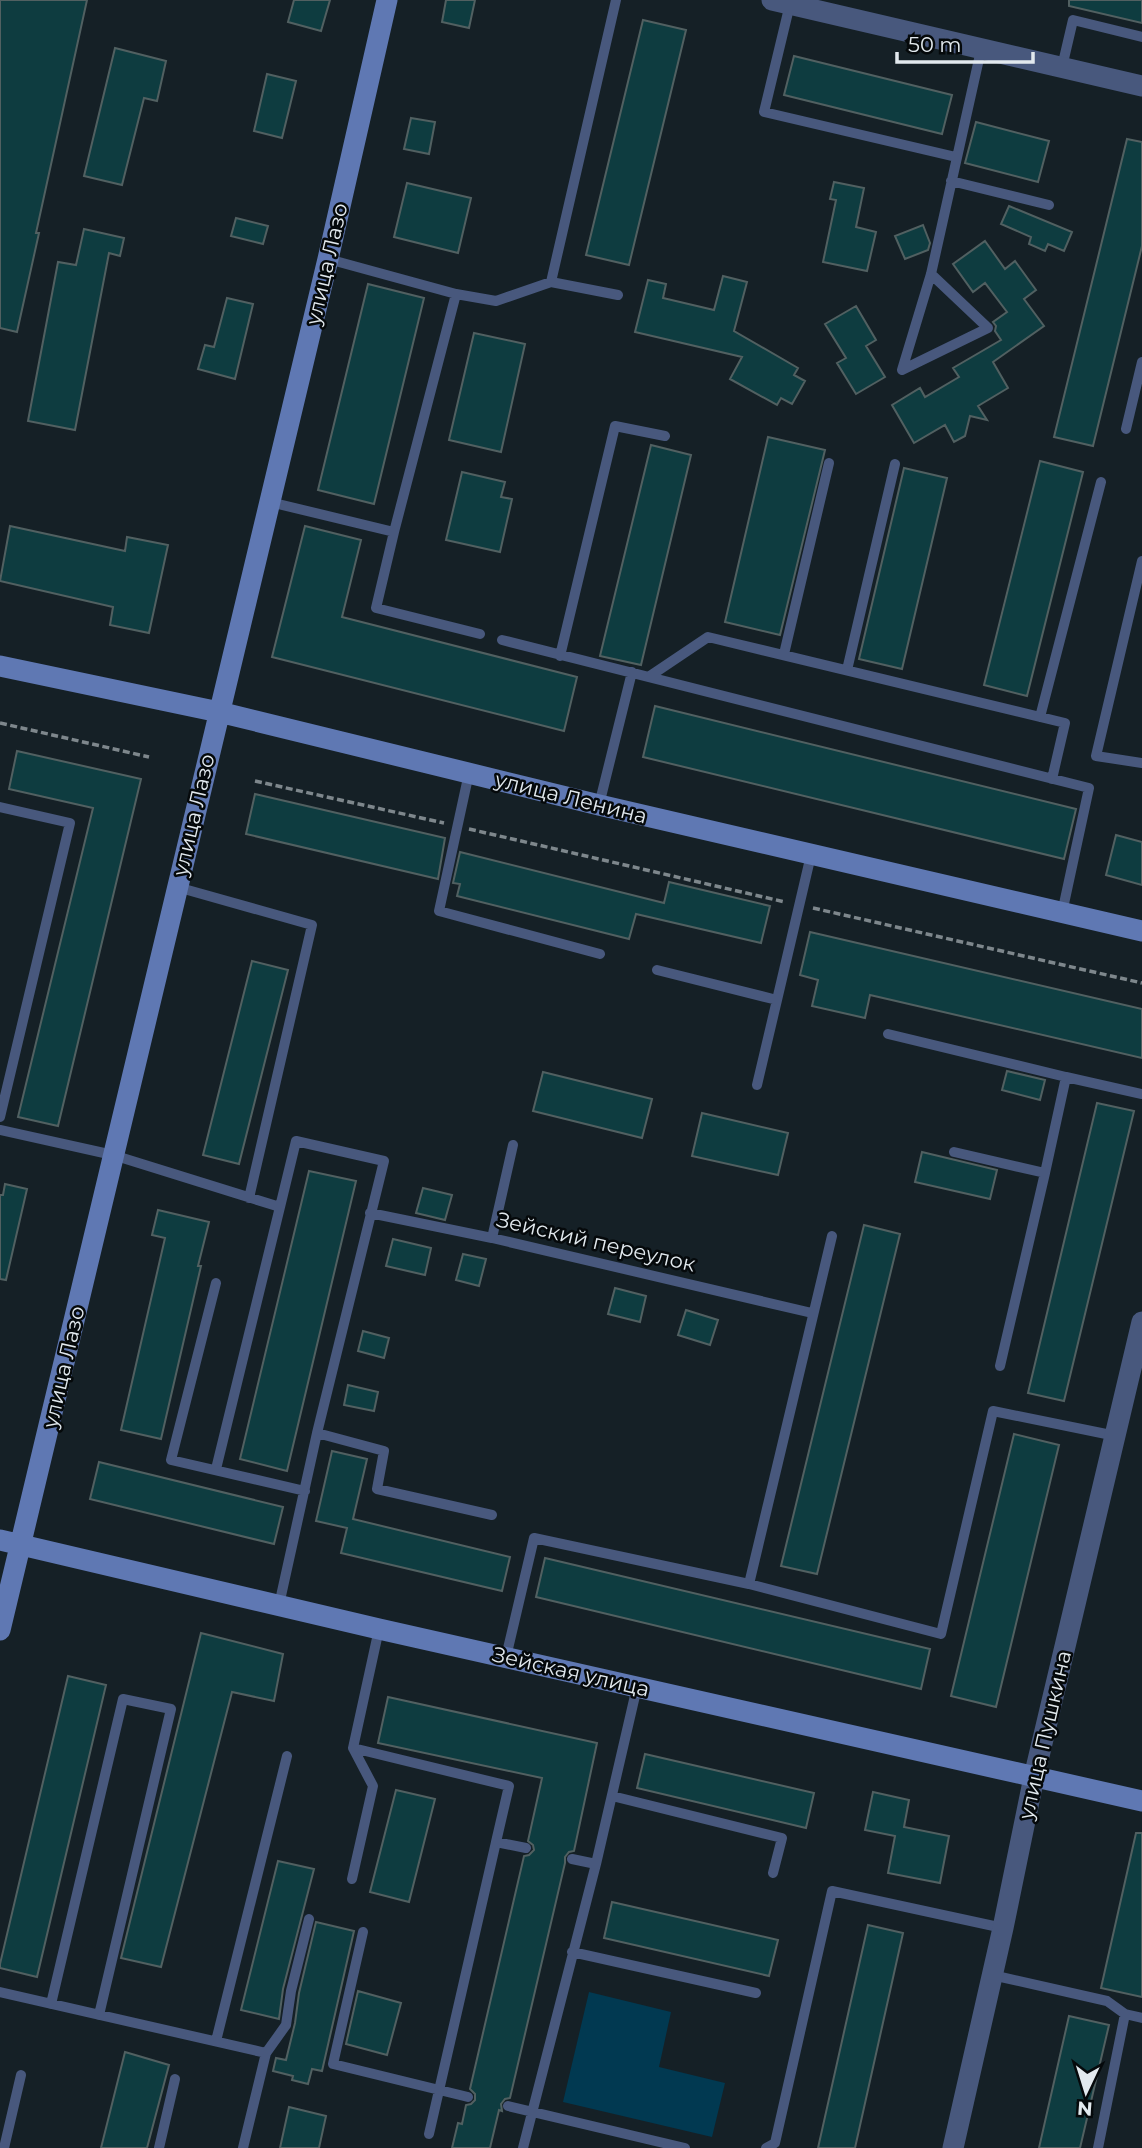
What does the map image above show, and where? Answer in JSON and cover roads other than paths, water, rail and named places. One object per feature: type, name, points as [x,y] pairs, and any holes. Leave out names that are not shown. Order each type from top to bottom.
[{"type":"street","name":"улица Лазо","points":[[0,1630],[328,259],[387,0]]},
{"type":"street","points":[[781,2],[1142,86]]},
{"type":"street","name":"улица Ленина","points":[[0,666],[219,712],[599,806],[1142,931]]},
{"type":"street","name":"улица Пушкина","points":[[953,2148],[1034,1777],[1116,1436],[1130,1394],[1142,1322]]},
{"type":"street","name":"Зейская улица","points":[[0,1540],[379,1629],[1142,1801]]},
{"type":"lane","points":[[551,282],[616,0]]},
{"type":"lane","points":[[781,2],[764,112],[956,157]]},
{"type":"lane","points":[[1062,67],[1073,20],[1142,37]]},
{"type":"lane","points":[[931,274],[988,328],[902,370],[931,274],[981,50]]},
{"type":"lane","points":[[951,181],[1049,205]]},
{"type":"lane","points":[[328,259],[496,301],[551,282],[618,295]]},
{"type":"lane","points":[[456,293],[376,608],[480,634]]},
{"type":"lane","points":[[1126,429],[1142,362]]},
{"type":"lane","points":[[560,656],[615,426],[664,436]]},
{"type":"lane","points":[[784,654],[829,463]]},
{"type":"lane","points":[[847,670],[895,464]]},
{"type":"lane","points":[[1040,717],[1101,482]]},
{"type":"lane","points":[[270,502],[394,532]]},
{"type":"lane","points":[[1142,561],[1097,756],[1142,763]]},
{"type":"lane","points":[[650,676],[708,636],[1065,723],[1052,779]]},
{"type":"lane","points":[[502,640],[1089,788],[1062,913]]},
{"type":"lane","points":[[599,806],[632,672]]},
{"type":"lane","points":[[468,774],[439,911],[600,954]]},
{"type":"lane","points":[[0,807],[70,823],[0,1118]]},
{"type":"lane","points":[[757,1084],[811,855]]},
{"type":"lane","points":[[177,887],[312,925],[249,1198]]},
{"type":"lane","points":[[657,970],[777,1000]]},
{"type":"lane","points":[[888,1034],[1142,1094]]},
{"type":"lane","points":[[1000,1366],[1066,1077]]},
{"type":"lane","points":[[0,1130],[113,1155],[280,1207]]},
{"type":"lane","points":[[216,1469],[296,1141],[384,1161],[317,1433],[279,1605]]},
{"type":"lane","points":[[492,1238],[513,1145]]},
{"type":"lane","points":[[954,1152],[1045,1173]]},
{"type":"lane","name":"Зейский переулок","points":[[370,1213],[492,1238],[812,1313]]},
{"type":"lane","points":[[749,1584],[832,1236]]},
{"type":"lane","points":[[216,1283],[172,1460],[304,1491]]},
{"type":"lane","points":[[506,1657],[534,1538],[749,1584],[941,1634],[993,1410],[1116,1436]]},
{"type":"lane","points":[[317,1433],[384,1451],[377,1489],[492,1514]]},
{"type":"lane","points":[[352,1879],[373,1786],[353,1748],[379,1629]]},
{"type":"lane","points":[[523,2148],[638,1687]]},
{"type":"lane","points":[[51,2004],[123,1699],[171,1709],[99,2015]]},
{"type":"lane","points":[[353,1748],[509,1786],[429,2134]]},
{"type":"lane","points":[[216,2041],[287,1756]]},
{"type":"lane","points":[[612,1796],[782,1838],[773,1873]]},
{"type":"lane","points":[[496,1842],[527,1848]]},
{"type":"lane","points":[[572,1858],[596,1864]]},
{"type":"lane","points":[[766,2148],[775,2143],[832,1891],[1003,1928]]},
{"type":"lane","points":[[243,2148],[266,2053],[286,2025],[309,1919]]},
{"type":"lane","points":[[363,1932],[333,2064],[468,2097]]},
{"type":"lane","points":[[572,1952],[756,1993]]},
{"type":"lane","points":[[992,1975],[1107,2001],[1125,2014],[1142,2018]]},
{"type":"lane","points":[[0,1992],[266,2053]]},
{"type":"lane","points":[[1098,2148],[1125,2014]]},
{"type":"lane","points":[[4,2148],[20,2075]]},
{"type":"lane","points":[[159,2148],[175,2079]]},
{"type":"lane","points":[[508,2106],[685,2148]]}]
